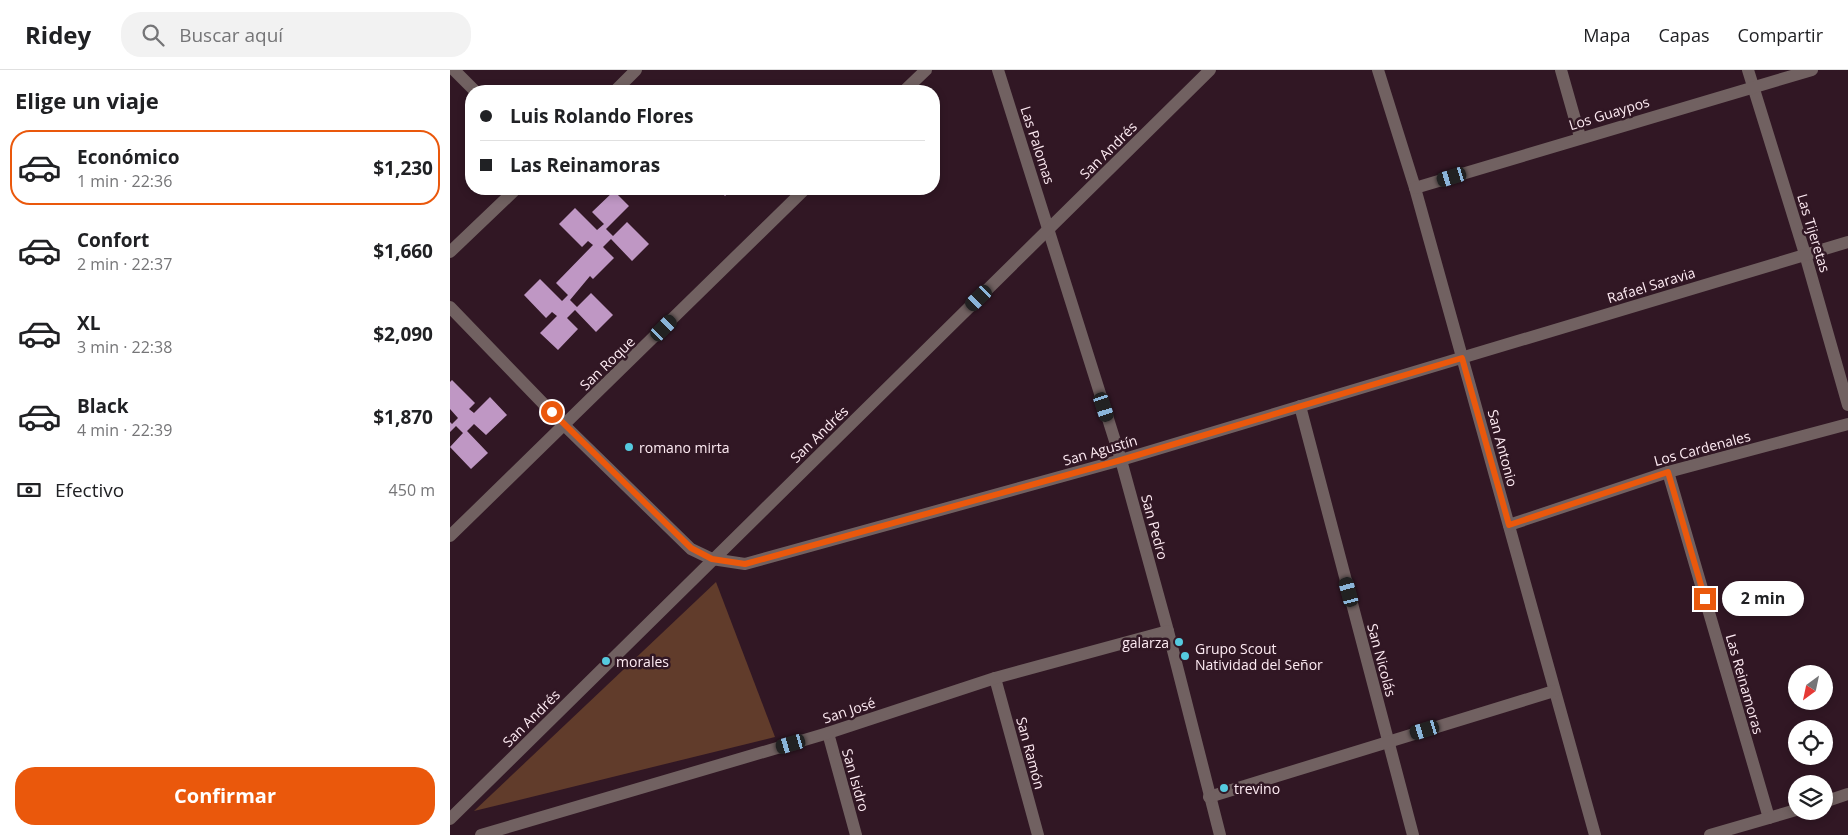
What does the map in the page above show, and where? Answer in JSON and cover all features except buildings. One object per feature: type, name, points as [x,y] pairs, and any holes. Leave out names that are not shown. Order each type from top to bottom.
[{"type":"street","points":[[454,70],[469,85]]},
{"type":"street","points":[[621,85],[636,70]]},
{"type":"street","points":[[910,85],[926,70]]},
{"type":"street","name":"Las Palomas","points":[[998,70],[1049,230]]},
{"type":"street","name":"San Andrés","points":[[450,819],[1210,70]]},
{"type":"street","name":"San Antonio","points":[[1378,70],[1415,188],[1595,835]]},
{"type":"street","points":[[1561,70],[1580,137]]},
{"type":"street","name":"Las Tijeretas","points":[[1748,70],[1805,254],[1848,405]]},
{"type":"street","name":"Los Guaypos","points":[[1415,188],[1580,137],[1812,70]]},
{"type":"street","points":[[450,252],[510,195]]},
{"type":"street","name":"San Roque","points":[[450,536],[799,195]]},
{"type":"street","name":"San Pedro","points":[[1049,230],[1121,460],[1168,631],[1220,835]]},
{"type":"street","name":"Rafael Saravia","points":[[1462,358],[1848,242]]},
{"type":"street","points":[[450,307],[564,425],[691,548],[712,559]]},
{"type":"street","name":"San Agustín","points":[[712,559],[745,564],[1121,460],[1462,358]]},
{"type":"street","name":"San Nicolás","points":[[1300,406],[1413,835]]},
{"type":"street","name":"Los Cardenales","points":[[1509,525],[1668,472],[1848,424]]},
{"type":"street","name":"Las Reinamoras","points":[[1668,472],[1769,818]]},
{"type":"street","name":"San José","points":[[481,835],[828,733],[995,678],[1168,631]]},
{"type":"street","name":"San Ramón","points":[[995,678],[1038,835]]},
{"type":"street","points":[[1209,797],[1554,691]]},
{"type":"street","name":"San Isidro","points":[[828,733],[856,835]]},
{"type":"street","points":[[1833,799],[1848,794]]},
{"type":"street","points":[[1710,835],[1788,812]]},
{"type":"shaded area","points":[[716,582],[775,737],[474,811]]},
{"type":"place","name":"romano mirta","points":[[629,447]]},
{"type":"place","name":"galarza","points":[[1179,642]]},
{"type":"place","name":"Grupo Scout Natividad del Señor","points":[[1185,656]]},
{"type":"place","name":"morales","points":[[606,661]]},
{"type":"place","name":"trevino","points":[[1224,788]]},
{"type":"route","points":[[552,412],[691,548],[712,559],[731,564],[745,564],[1121,460],[1462,358],[1509,525],[1668,472],[1705,599]]}]
